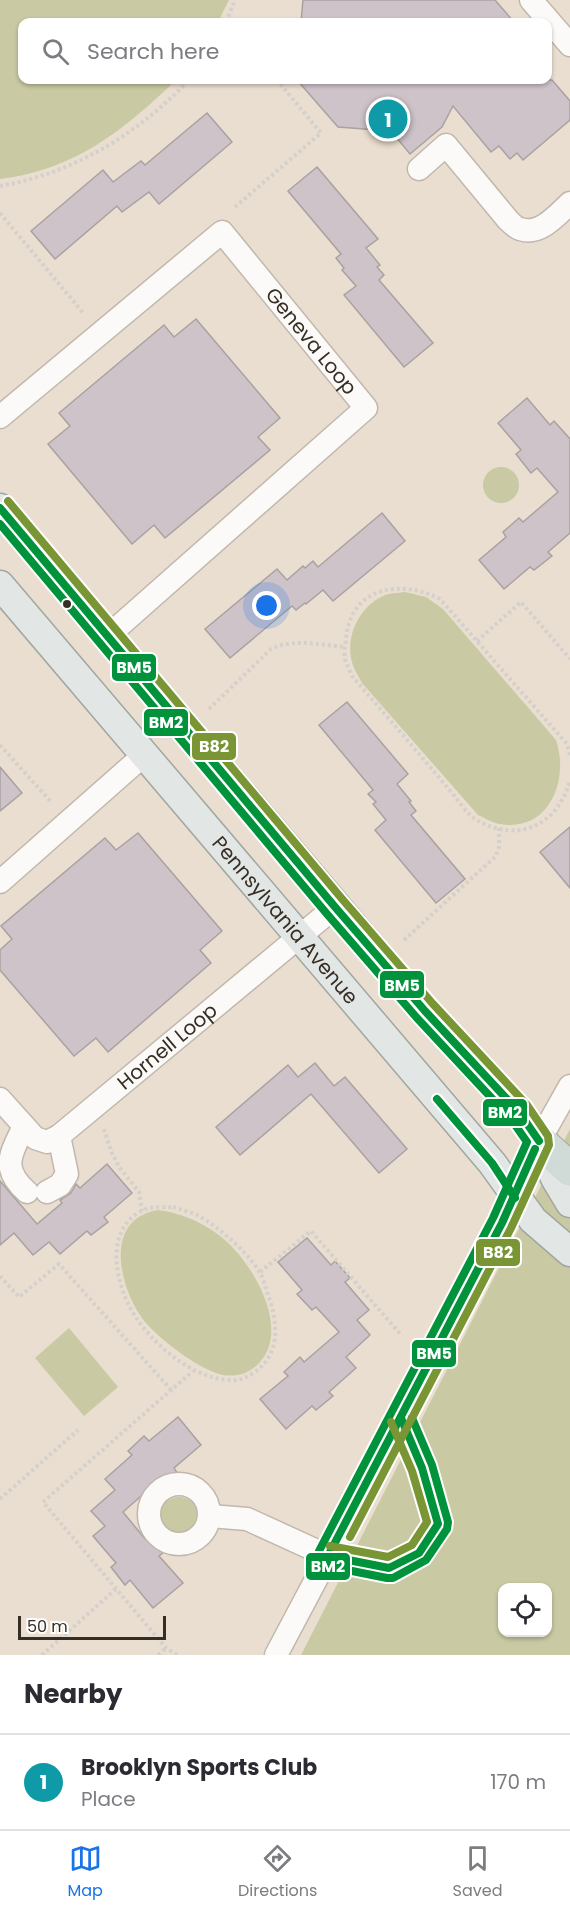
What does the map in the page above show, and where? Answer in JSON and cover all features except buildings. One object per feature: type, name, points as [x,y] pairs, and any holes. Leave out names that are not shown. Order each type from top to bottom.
[{"type":"highway","points":[[539,1141],[570,1169]]},
{"type":"main road","points":[[0,508],[425,1011],[519,1112],[539,1141],[555,1178],[570,1203]]},
{"type":"main road","name":"Pennsylvania Avenue","points":[[0,585],[492,1164],[533,1220],[570,1252]]},
{"type":"street","points":[[531,0],[547,18]]},
{"type":"street","points":[[552,24],[570,45]]},
{"type":"street","points":[[419,169],[446,145],[508,220],[519,229],[533,230],[545,225],[570,203]]},
{"type":"street","name":"Geneva Loop","points":[[0,417],[222,232],[366,408],[109,635]]},
{"type":"street","points":[[0,882],[144,755]]},
{"type":"street","name":"Hornell Loop","points":[[59,1136],[336,907]]},
{"type":"street","points":[[276,1655],[515,1198],[539,1141],[570,1086]]},
{"type":"street","points":[[0,1099],[35,1138],[47,1142],[59,1136],[67,1174],[60,1185],[37,1192],[14,1180],[10,1168],[12,1153],[24,1126]]},
{"type":"street","points":[[210,1516],[247,1519],[328,1556],[389,1568],[419,1553],[438,1524],[422,1468],[401,1418]]},
{"type":"path","points":[[230,18],[235,0]]},
{"type":"path","points":[[0,186],[28,181],[57,170],[118,141],[143,123],[185,84]]},
{"type":"path","points":[[235,207],[321,133],[281,84]]},
{"type":"path","points":[[0,213],[84,314]]},
{"type":"path","points":[[570,755],[567,744],[440,598],[410,589],[389,588],[364,599],[354,612],[346,626],[345,647],[345,658],[352,676],[476,820],[508,830],[539,825],[554,813],[565,796],[570,781]]},
{"type":"path","points":[[477,641],[521,602],[570,659]]},
{"type":"path","points":[[208,709],[271,650],[280,645],[292,643],[345,647]]},
{"type":"path","points":[[0,745],[52,803]]},
{"type":"path","points":[[404,940],[496,856],[499,848],[499,828]]},
{"type":"path","points":[[104,1130],[119,1167],[139,1192],[142,1211]]},
{"type":"path","points":[[148,1208],[173,1208],[199,1216],[234,1242],[260,1272],[272,1303],[276,1339],[270,1358],[260,1369],[239,1381],[219,1379],[194,1371],[159,1344],[139,1323],[121,1288],[117,1250],[119,1234],[129,1218],[142,1211],[148,1208]]},
{"type":"path","points":[[260,1272],[311,1231],[402,1336]]},
{"type":"path","points":[[0,1276],[19,1297],[59,1264],[172,1391]]},
{"type":"path","points":[[177,1655],[166,1648],[43,1502],[194,1371]]},
{"type":"path","points":[[0,1498],[78,1430]]},
{"type":"path","points":[[42,1655],[116,1589]]},
{"type":"path","points":[[158,1655],[166,1648]]},
{"type":"green space","points":[[0,0],[229,0],[220,18],[18,18],[18,84],[172,84],[137,115],[97,145],[52,167],[0,179]]},
{"type":"green space","points":[[501,467],[514,472],[519,485],[514,498],[501,503],[488,498],[483,485],[488,472]]},
{"type":"green space","points":[[405,592],[426,597],[443,609],[556,740],[560,756],[557,787],[543,812],[531,820],[517,825],[500,824],[478,815],[358,676],[350,652],[352,633],[361,615],[374,601],[385,595]]},
{"type":"green space","points":[[570,1129],[570,1655],[301,1655]]},
{"type":"green space","points":[[158,1210],[186,1217],[204,1225],[227,1242],[249,1267],[266,1301],[271,1337],[267,1353],[249,1371],[228,1376],[202,1367],[157,1334],[142,1318],[134,1305],[122,1272],[123,1240],[129,1226],[141,1216]]},
{"type":"green space","points":[[69,1328],[118,1387],[84,1416],[35,1358]]},
{"type":"green space","points":[[179,1497],[193,1502],[198,1516],[193,1530],[179,1535],[165,1530],[160,1516],[165,1502]]},
{"type":"transit line","name":"B82","points":[[8,501],[343,900],[433,1004],[527,1105],[548,1136],[549,1145],[511,1228],[350,1537]]},
{"type":"transit line","name":"BM5","points":[[0,508],[335,907],[425,1011],[519,1112],[539,1141]]},
{"type":"transit line","name":"BM2","points":[[0,524],[327,914],[417,1018],[511,1119],[527,1142],[493,1218],[319,1551],[318,1559],[322,1565],[393,1578],[426,1560],[447,1529],[448,1522],[432,1465],[412,1418]]},
{"type":"transit line","name":"BM5","points":[[437,1099],[492,1163],[515,1198]]},
{"type":"transit line","name":"BM5","points":[[328,1556],[502,1223],[535,1149]]},
{"type":"transit line","name":"BM5","points":[[328,1556],[389,1568],[419,1553],[438,1524],[422,1468],[401,1418]]},
{"type":"transit line","name":"B82","points":[[330,1546],[388,1557],[412,1545],[427,1522],[412,1471],[391,1422]]},
{"type":"place","name":"Brooklyn Sports Club","points":[[388,119]]}]
